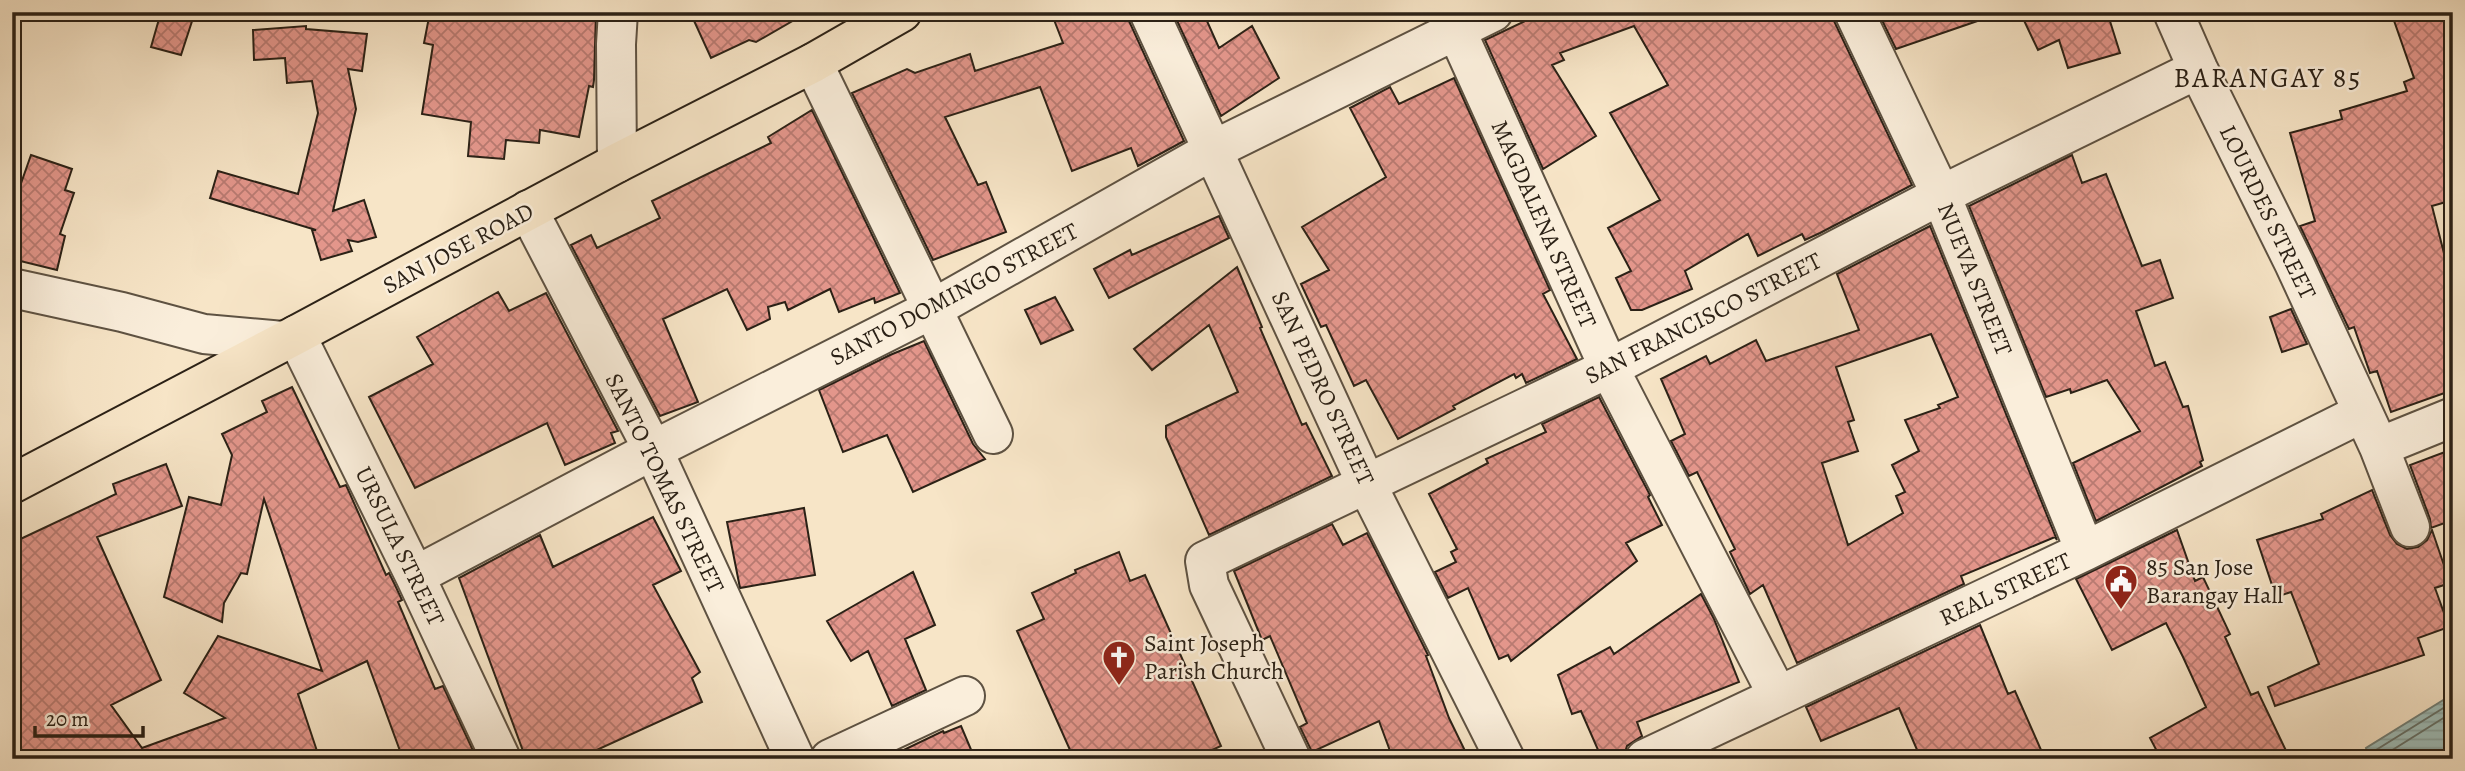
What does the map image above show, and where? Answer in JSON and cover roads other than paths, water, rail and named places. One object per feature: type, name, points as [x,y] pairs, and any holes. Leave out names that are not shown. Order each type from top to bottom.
[{"type":"main road","name":"SAN JOSE ROAD","points":[[12,484],[617,163],[813,63],[902,12]]},
{"type":"street","points":[[617,163],[618,12]]},
{"type":"street","name":"SAN PEDRO STREET","points":[[1149,12],[1366,483],[1505,759]]},
{"type":"street","name":"SANTO DOMINGO STREET","points":[[415,576],[653,450],[934,308],[1213,150],[1452,21],[1493,12]]},
{"type":"street","name":"NUEVA STREET","points":[[1854,12],[1941,195],[2085,551]]},
{"type":"street","name":"LOURDES STREET","points":[[2173,12],[2198,69],[2294,262],[2379,447],[2410,527]]},
{"type":"street","name":"MAGDALENA STREET","points":[[1452,21],[1609,368],[1778,696]]},
{"type":"street","points":[[813,63],[993,434]]},
{"type":"street","name":"SAN FRANCISCO STREET","points":[[1291,759],[1209,585],[1205,561],[1609,368],[1941,195],[2198,69]]},
{"type":"street","name":"SANTO TOMAS STREET","points":[[528,210],[653,450],[795,759]]},
{"type":"street","points":[[12,288],[122,312],[204,334],[289,338]]},
{"type":"street","name":"URSULA STREET","points":[[289,338],[415,576],[501,759]]},
{"type":"street","name":"REAL STREET","points":[[1645,759],[2085,551],[2362,413]]},
{"type":"street","points":[[2379,447],[2453,417]]},
{"type":"street","points":[[830,759],[965,696]]},
{"type":"water","points":[[2453,694],[2453,759],[2369,759],[2366,748]]},
{"type":"place","name":"85 San Jose Barangay Hall","points":[[2121,611]]},
{"type":"place","name":"Saint Joseph Parish Church","points":[[1119,687]]},
{"type":"district","name":"BARANGAY 85","points":[[2268,78]]}]
